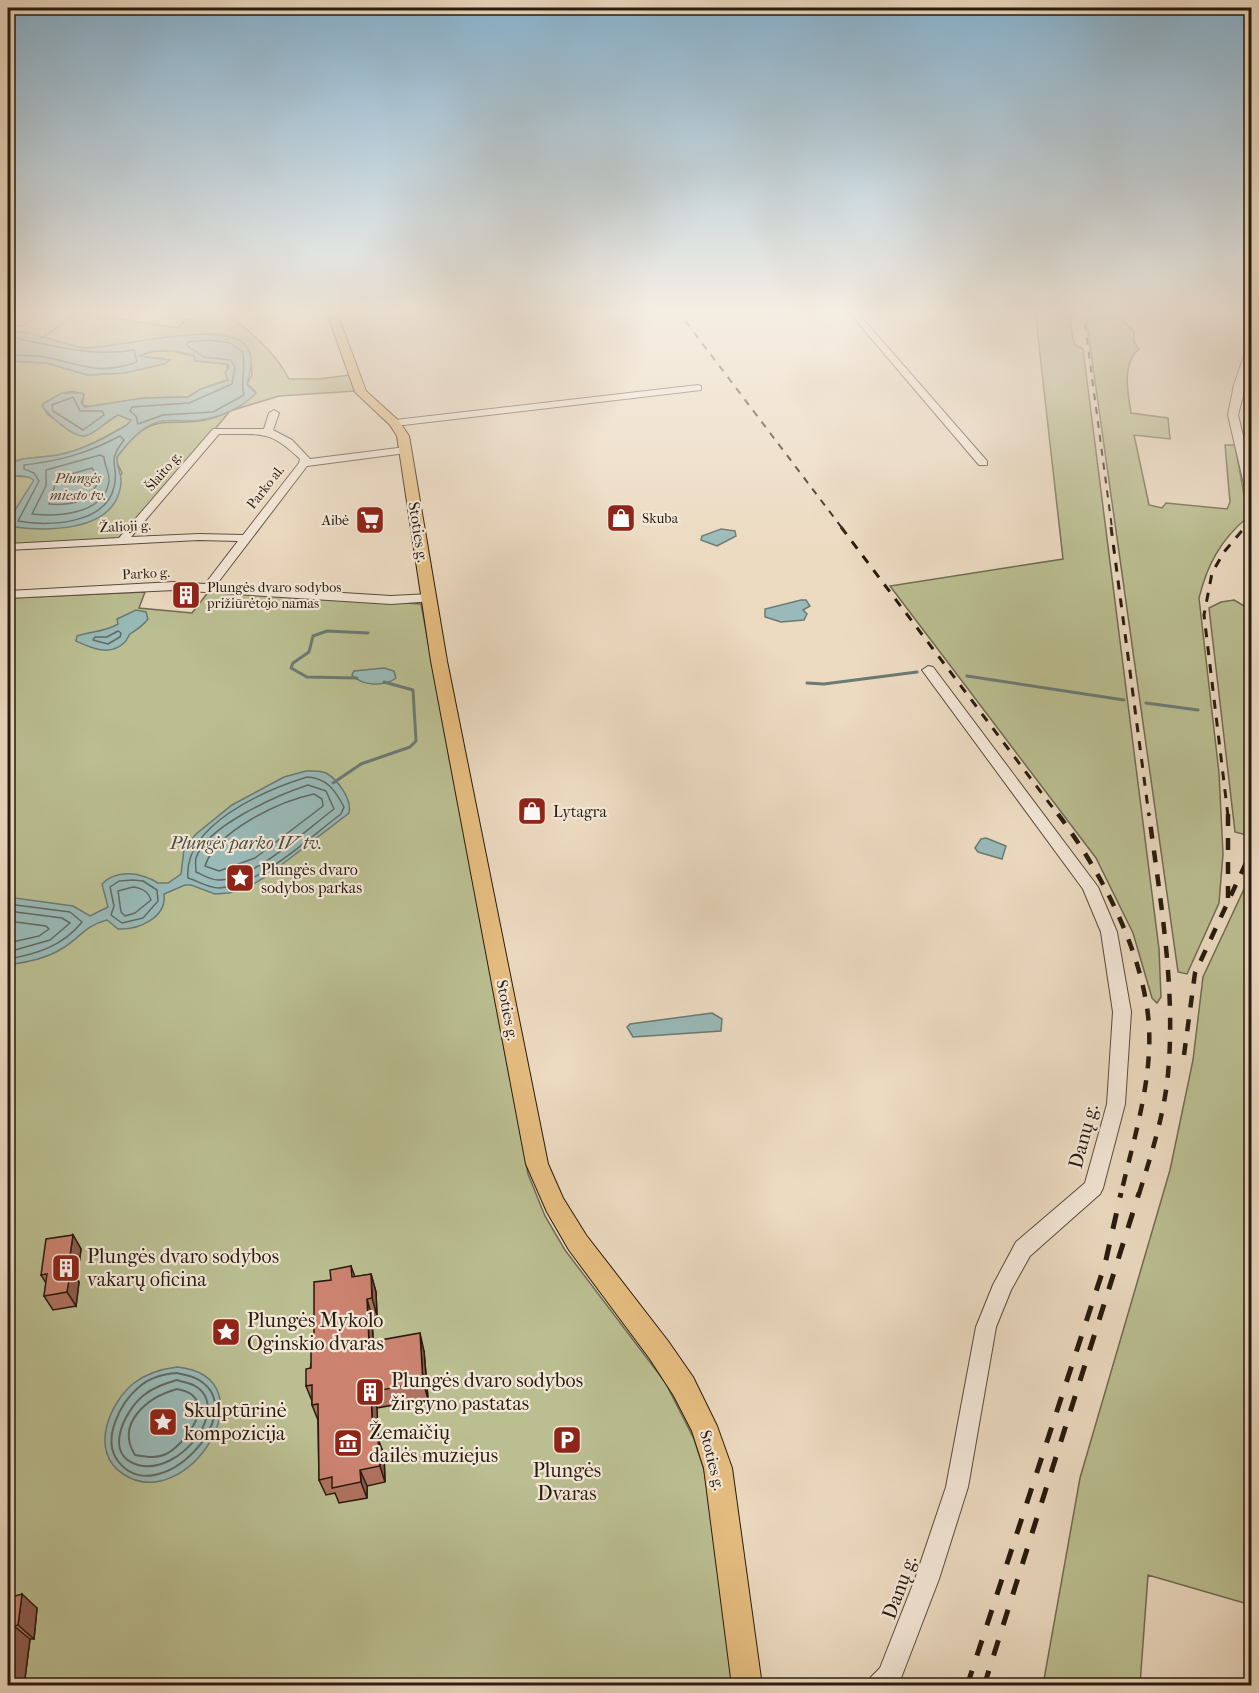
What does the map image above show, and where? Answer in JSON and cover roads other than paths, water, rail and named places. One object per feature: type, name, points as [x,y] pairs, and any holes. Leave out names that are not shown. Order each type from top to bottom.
[{"type":"main road","name":"Stoties g.","points":[[360,389],[395,423],[403,436],[439,661],[537,1164],[552,1203],[566,1228],[668,1362],[692,1401],[712,1443],[747,1686]]},
{"type":"street","points":[[395,423],[689,389]]},
{"type":"street","points":[[921,389],[969,443],[983,463]]},
{"type":"street","points":[[1237,389],[1233,415],[1251,497]]},
{"type":"street","points":[[268,432],[274,413]]},
{"type":"street","name":"Šlaito g.","points":[[121,542],[216,431],[268,432]]},
{"type":"street","name":"Parko al.","points":[[209,587],[244,538],[304,463],[305,458],[294,448],[277,434],[268,432]]},
{"type":"street","points":[[304,463],[406,450]]},
{"type":"street","name":"Žalioji g.","points":[[8,547],[199,537],[244,538]]},
{"type":"street","name":"Parko g.","points":[[8,596],[174,586],[391,600],[430,598]]},
{"type":"street","name":"Danų g.","points":[[879,1686],[889,1677],[927,1579],[957,1487],[986,1327],[1003,1285],[1023,1250],[1092,1188],[1116,1104],[1122,1012],[1109,932],[1090,887],[928,670]]},
{"type":"water","name":"Plungės miesto tv.","points":[[201,389],[252,389],[256,393],[242,405],[225,414],[197,421],[159,422],[139,433],[117,457],[121,487],[112,506],[89,522],[42,529],[14,527],[9,524],[10,518],[34,480],[21,476],[8,479],[8,464],[76,450],[127,425],[131,420],[118,415],[94,432],[80,436],[56,420],[42,406],[44,403],[62,393],[82,393],[84,395],[81,403],[85,407],[144,398],[188,397]]},
{"type":"water","points":[[721,529],[735,531],[736,536],[717,546],[701,540],[702,536]]},
{"type":"water","points":[[806,600],[810,606],[803,610],[807,614],[804,620],[781,622],[765,617],[765,609]]},
{"type":"water","points":[[136,610],[146,612],[148,619],[119,647],[100,650],[76,641],[77,636],[113,627],[118,624],[117,619]]},
{"type":"water","points":[[384,668],[394,671],[396,678],[385,683],[373,684],[356,679],[352,675],[354,671]]},
{"type":"water","name":"Plungės parko IV tv.","points":[[306,771],[324,772],[331,776],[346,796],[349,813],[267,876],[248,887],[229,893],[215,894],[185,885],[164,894],[161,910],[150,921],[142,925],[118,929],[107,920],[99,922],[57,952],[8,965],[8,897],[73,906],[90,916],[108,907],[102,884],[108,879],[130,874],[158,883],[168,883],[181,874],[184,849],[196,834],[232,805],[284,777]]},
{"type":"water","points":[[986,838],[1006,846],[1002,859],[978,852],[975,848],[981,839]]},
{"type":"water","points":[[712,1013],[722,1019],[721,1031],[633,1037],[627,1027],[630,1024]]},
{"type":"water","points":[[177,1367],[205,1376],[219,1394],[220,1417],[211,1440],[194,1462],[172,1477],[148,1482],[123,1474],[113,1465],[107,1453],[105,1441],[106,1428],[117,1403],[134,1383],[144,1377],[154,1372]]},
{"type":"waterway","points":[[357,678],[307,677],[291,668],[293,663],[309,652],[313,636],[327,631],[368,633]]},
{"type":"waterway","points":[[807,683],[824,684],[917,672]]},
{"type":"waterway","points":[[967,676],[1124,700]]},
{"type":"waterway","points":[[333,783],[361,764],[410,747],[416,741],[413,690],[384,682]]},
{"type":"waterway","points":[[1146,703],[1198,710]]},
{"type":"railway","points":[[737,389],[842,528]]},
{"type":"railway","points":[[1094,389],[1112,528]]},
{"type":"railway","points":[[1244,528],[1252,519]]},
{"type":"railway","points":[[841,527],[1059,816]]},
{"type":"railway","points":[[1111,527],[1149,816]]},
{"type":"railway","points":[[1228,816],[1204,615],[1212,573],[1224,552],[1245,527]]},
{"type":"railway","points":[[1058,814],[1105,887],[1130,943],[1146,1000],[1149,1027],[1148,1069],[1141,1112],[1121,1194]]},
{"type":"railway","points":[[1139,1194],[1157,1135],[1168,1074],[1170,1042],[1166,944],[1149,814]]},
{"type":"railway","points":[[1228,816],[1228,902]]},
{"type":"railway","points":[[1228,902],[1252,850]]},
{"type":"railway","points":[[1184,1055],[1195,973],[1228,902]]},
{"type":"railway","points":[[967,1686],[1105,1264],[1121,1193]]},
{"type":"railway","points":[[984,1686],[1139,1193]]},
{"type":"place","name":"Skuba","points":[[621,518]]},
{"type":"place","name":"Aibė","points":[[370,520]]},
{"type":"place","name":"Plungės dvaro sodybos prižiūrėtojo namas","points":[[186,595]]},
{"type":"place","name":"Lytagra","points":[[532,811]]},
{"type":"place","name":"Plungės dvaro sodybos parkas","points":[[240,878]]},
{"type":"place","name":"Plungės dvaro sodybos vakarų oficina","points":[[66,1268]]},
{"type":"place","name":"Plungės Mykolo Oginskio dvaras","points":[[226,1332]]},
{"type":"place","name":"Plungės dvaro sodybos žirgyno pastatas","points":[[370,1392]]},
{"type":"place","name":"Skulptūrinė kompozicija","points":[[163,1422]]},
{"type":"place","name":"Plungės Dvaras","points":[[567,1440]]},
{"type":"place","name":"Žemaičių dailės muziejus","points":[[348,1443]]}]
